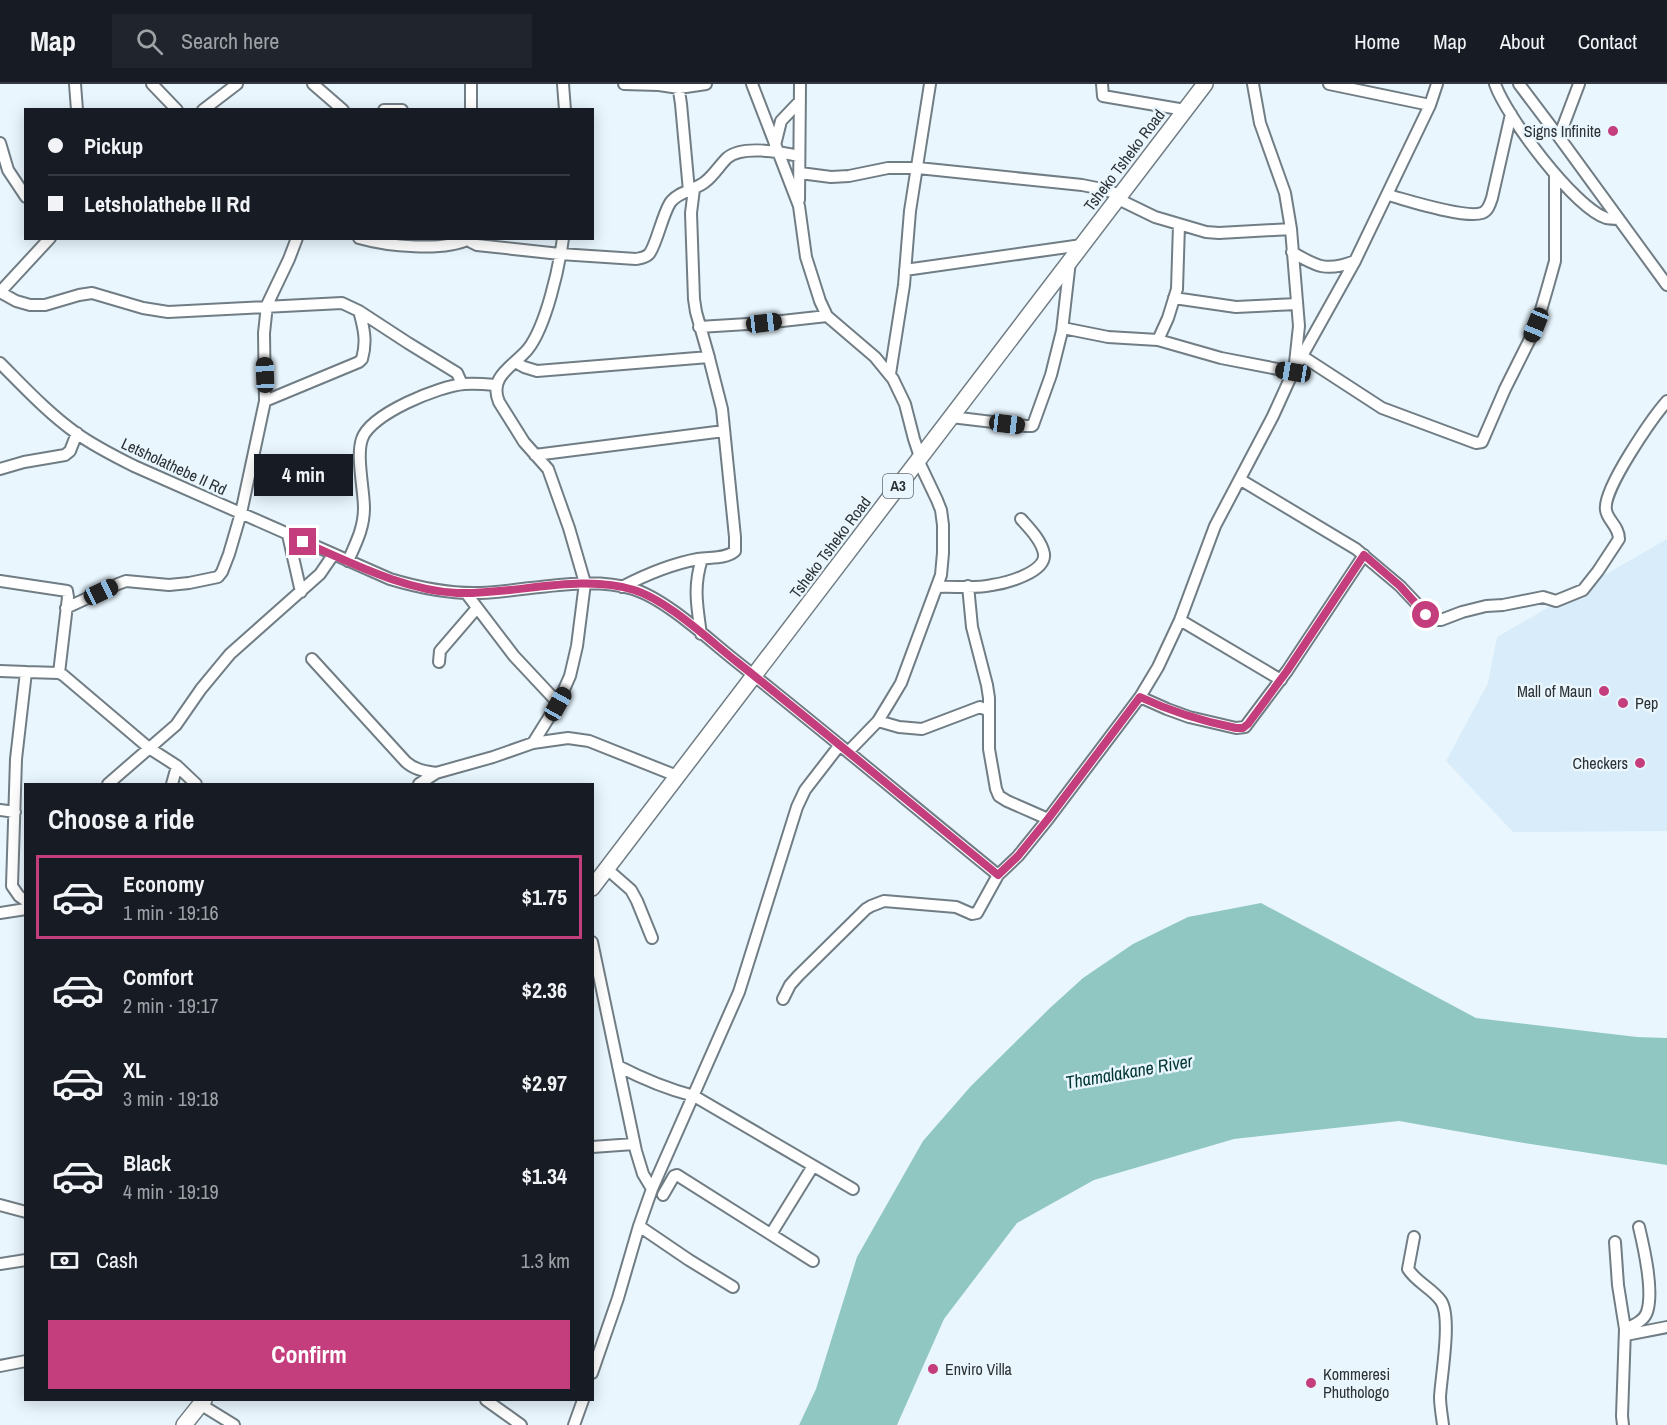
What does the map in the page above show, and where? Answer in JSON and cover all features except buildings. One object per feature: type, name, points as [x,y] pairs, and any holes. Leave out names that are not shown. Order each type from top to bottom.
[{"type":"highway","name":"Tsheko Tsheko Road","points":[[594,885],[1205,84]]},
{"type":"highway","points":[[184,1425],[202,1402]]},
{"type":"street","points":[[75,84],[77,108]]},
{"type":"street","points":[[152,84],[175,108]]},
{"type":"street","points":[[206,108],[237,84]]},
{"type":"street","points":[[313,84],[341,108]]},
{"type":"street","points":[[471,84],[471,108]]},
{"type":"street","points":[[563,84],[565,108]]},
{"type":"street","points":[[624,84],[678,86],[705,84]]},
{"type":"street","points":[[752,84],[799,206]]},
{"type":"street","points":[[594,1367],[652,1189],[739,992],[797,807],[805,790],[843,749],[878,721],[890,704],[941,575],[943,525],[938,500],[919,458],[905,404],[890,374],[875,357],[826,316],[806,257],[799,206],[800,84]]},
{"type":"street","points":[[890,374],[896,344],[910,211],[930,84]]},
{"type":"street","points":[[1102,84],[1103,96],[1185,110]]},
{"type":"street","points":[[1253,84],[1260,123],[1285,193],[1291,229],[1298,341],[1294,371]]},
{"type":"street","points":[[1329,84],[1430,105]]},
{"type":"street","points":[[783,999],[798,976],[871,906],[884,901],[937,905],[956,907],[975,914],[998,875],[1018,856],[1048,819],[1140,697],[1158,667],[1180,620],[1215,526],[1241,480],[1294,371],[1355,261],[1430,105],[1437,84]]},
{"type":"street","points":[[1495,84],[1501,99],[1555,174],[1593,210],[1606,218],[1619,219]]},
{"type":"street","points":[[1519,84],[1667,285]]},
{"type":"street","points":[[1559,137],[1579,84]]},
{"type":"street","points":[[622,587],[663,569],[702,559],[726,556],[735,551],[722,409],[699,327],[694,299],[691,257],[692,190],[678,86]]},
{"type":"street","points":[[776,148],[781,121],[800,101]]},
{"type":"street","points":[[1388,195],[1466,215],[1486,211],[1492,198],[1511,114]]},
{"type":"street","points":[[0,143],[8,170],[24,194]]},
{"type":"street","points":[[470,240],[477,245],[560,254],[636,259],[645,257],[652,249],[671,202],[705,182],[728,157],[734,154],[776,148],[799,156]]},
{"type":"street","points":[[800,173],[831,177],[849,176],[888,168],[918,168],[1082,185],[1102,189],[1155,217],[1197,230],[1219,233],[1291,229]]},
{"type":"street","points":[[1302,356],[1382,408],[1476,443],[1482,442],[1530,339],[1555,261],[1555,174]]},
{"type":"street","points":[[1158,340],[1168,318],[1178,280],[1179,225]]},
{"type":"street","points":[[48,240],[0,292],[16,301],[30,305],[45,305],[92,293],[144,308],[168,312],[342,303],[359,311],[457,373],[462,384]]},
{"type":"street","points":[[66,608],[126,581],[169,585],[207,581],[218,577],[222,572],[241,513],[265,402],[264,333],[267,306],[296,240]]},
{"type":"street","points":[[367,240],[383,244],[416,246],[453,245],[467,240]]},
{"type":"street","points":[[533,743],[558,704],[570,676],[575,659],[585,583],[551,476],[543,463],[524,442],[499,402],[496,385],[506,370],[528,349],[537,331],[550,298],[563,240]]},
{"type":"street","points":[[905,270],[1082,245]]},
{"type":"street","points":[[1293,252],[1312,264],[1324,267],[1344,265],[1355,261]]},
{"type":"street","points":[[951,417],[1032,426],[1051,375],[1063,328],[1070,261]]},
{"type":"street","points":[[1174,298],[1236,307],[1297,304]]},
{"type":"street","points":[[265,402],[363,359],[366,342],[359,311]]},
{"type":"street","points":[[699,327],[826,316]]},
{"type":"street","points":[[1063,328],[1108,337],[1158,340],[1221,358],[1294,371]]},
{"type":"street","points":[[515,362],[537,371],[709,357]]},
{"type":"street","name":"Letsholathebe II Rd","points":[[0,363],[53,414],[77,434],[104,450],[134,466],[390,579],[432,590],[466,593],[585,583],[612,584],[636,590],[667,607],[755,676],[998,875]]},
{"type":"street","points":[[348,561],[363,521],[361,442],[365,432],[400,405],[432,391],[462,384],[496,385]]},
{"type":"street","points":[[1241,480],[1364,555],[1400,586],[1435,621],[1486,606],[1503,605],[1532,598],[1543,597],[1556,601],[1582,590],[1619,539],[1618,531],[1606,510],[1606,505],[1618,474],[1667,401]]},
{"type":"street","points":[[536,455],[724,431]]},
{"type":"street","points":[[0,469],[65,455],[70,451],[77,434]]},
{"type":"street","points":[[936,587],[992,586],[1038,568],[1044,559],[1043,550],[1021,519]]},
{"type":"street","points":[[288,535],[301,592]]},
{"type":"street","points":[[109,783],[181,719],[201,689],[230,654],[324,570],[333,555]]},
{"type":"street","points":[[1140,697],[1167,710],[1189,717],[1241,729],[1248,724],[1281,680],[1364,555]]},
{"type":"street","points":[[701,634],[695,591],[702,559]]},
{"type":"street","points":[[0,581],[65,590],[68,594],[59,673]]},
{"type":"street","points":[[968,586],[972,627],[987,685],[989,749],[996,789],[999,796],[1006,801],[1048,819]]},
{"type":"street","points":[[466,593],[514,656],[558,704]]},
{"type":"street","points":[[439,662],[440,651],[477,608]]},
{"type":"street","points":[[1180,620],[1281,680]]},
{"type":"street","points":[[312,659],[411,767],[436,773]]},
{"type":"street","points":[[0,671],[59,673],[149,747],[177,766],[195,783]]},
{"type":"street","points":[[24,900],[12,886],[16,759],[26,672]]},
{"type":"street","points":[[878,721],[899,727],[922,729],[980,707],[989,711]]},
{"type":"street","points":[[421,783],[436,773],[493,758],[533,743],[568,738],[589,741],[677,776]]},
{"type":"street","points":[[172,783],[177,766]]},
{"type":"street","points":[[0,810],[15,812]]},
{"type":"street","points":[[13,860],[24,852]]},
{"type":"street","points":[[607,869],[631,890],[652,938]]},
{"type":"street","points":[[0,913],[24,909]]},
{"type":"street","points":[[594,952],[634,1144],[639,1164],[652,1189]]},
{"type":"street","points":[[618,1066],[651,1083],[694,1096],[853,1189]]},
{"type":"street","points":[[594,1147],[634,1144]]},
{"type":"street","points":[[771,1234],[813,1166]]},
{"type":"street","points":[[663,1195],[674,1176],[677,1175],[813,1261]]},
{"type":"street","points":[[0,1205],[24,1211]]},
{"type":"street","points":[[639,1226],[733,1287]]},
{"type":"street","points":[[1626,1332],[1642,1319],[1647,1312],[1648,1305],[1649,1281],[1639,1227]]},
{"type":"street","points":[[1414,1237],[1408,1269],[1441,1300],[1444,1309],[1444,1365],[1440,1398],[1443,1425]]},
{"type":"street","points":[[1615,1242],[1618,1285],[1626,1332],[1623,1425]]},
{"type":"street","points":[[0,1264],[24,1260]]},
{"type":"street","points":[[1626,1332],[1667,1327]]},
{"type":"street","points":[[0,1366],[24,1361]]},
{"type":"street","points":[[487,1401],[522,1425]]},
{"type":"street","points":[[574,1425],[583,1401]]},
{"type":"street","points":[[202,1402],[234,1425]]},
{"type":"shaded area","points":[[1667,539],[1667,831],[1513,832],[1446,761],[1488,683],[1497,637]]},
{"type":"water","name":"Thamalakane River","points":[[1261,903],[1476,1018],[1637,1037],[1667,1038],[1667,1165],[1399,1121],[1234,1139],[1094,1180],[1017,1223],[944,1319],[897,1425],[799,1425],[816,1389],[857,1257],[923,1141],[971,1086],[1083,978],[1133,944],[1188,917]]},
{"type":"place","name":"Signs Infinite","points":[[1613,131]]},
{"type":"place","name":"Mall of Maun","points":[[1604,691]]},
{"type":"place","name":"Pep","points":[[1623,703]]},
{"type":"place","name":"Checkers","points":[[1640,763]]},
{"type":"place","name":"Enviro Villa","points":[[933,1369]]},
{"type":"place","name":"Kommeresi Phuthologo","points":[[1311,1383]]},
{"type":"route","points":[[303,542],[390,579],[432,590],[482,593],[594,583],[612,584],[636,590],[667,607],[755,676],[998,875],[1018,856],[1048,819],[1140,697],[1167,710],[1189,717],[1241,729],[1248,724],[1287,671],[1364,555],[1400,586],[1426,615]]}]
